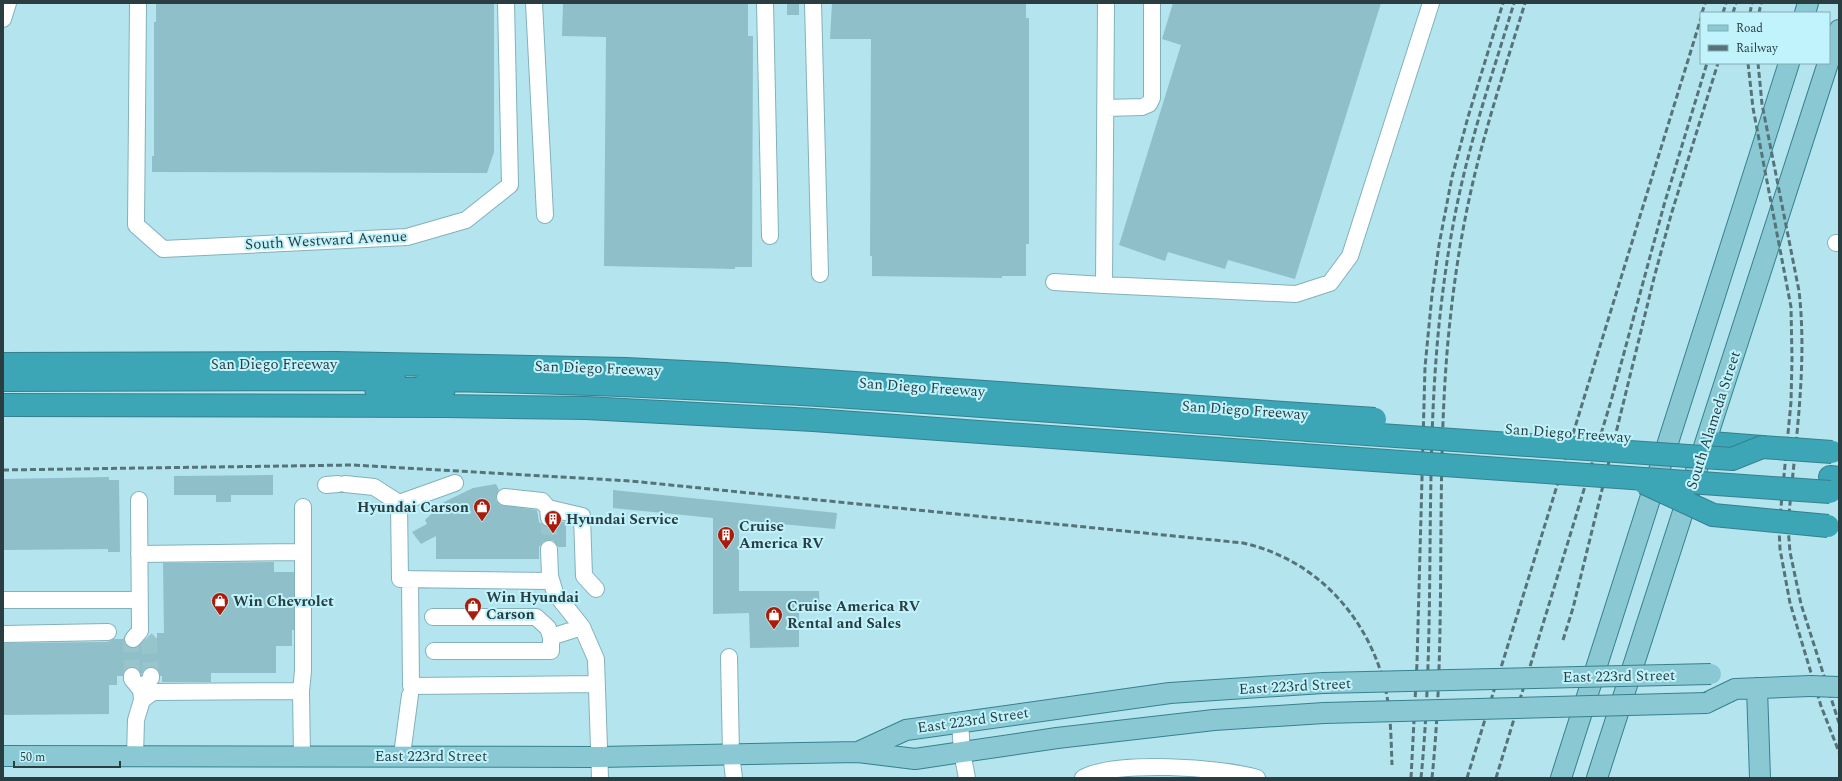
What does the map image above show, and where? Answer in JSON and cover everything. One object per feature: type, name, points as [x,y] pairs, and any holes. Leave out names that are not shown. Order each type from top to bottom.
[{"type":"highway","name":"San Diego Freeway","points":[[5,368],[343,364],[626,369],[725,374],[1307,435],[1630,477],[1834,485]]},
{"type":"highway","points":[[3,390],[470,389],[708,397],[1307,435],[1732,459],[1762,447],[1837,451]]},
{"type":"highway","name":"San Diego Freeway","points":[[3,405],[414,405],[586,408],[812,420],[1307,435]]},
{"type":"highway","points":[[1307,435],[1487,454],[1834,485]]},
{"type":"highway","points":[[1630,477],[1713,515],[1833,526]]},
{"type":"main road","name":"South Alameda Street","points":[[1830,59],[1839,30]]},
{"type":"main road","points":[[1561,778],[1789,64]]},
{"type":"main road","name":"South Alameda Street","points":[[1597,778],[1828,64]]},
{"type":"main road","name":"East 223rd Street","points":[[858,752],[906,730],[1170,693],[1323,683],[1711,674],[1735,689]]},
{"type":"main road","name":"East 223rd Street","points":[[3,756],[402,755],[598,757],[858,752],[915,759],[1057,738],[1214,720],[1324,713],[1706,703],[1735,689],[1810,686],[1839,687]]},
{"type":"main road","points":[[1756,688],[1760,778]]},
{"type":"street","points":[[3,19],[8,3]]},
{"type":"street","name":"South Westward Avenue","points":[[138,3],[136,225],[163,249],[407,237],[466,220],[510,185],[506,3]]},
{"type":"street","points":[[534,3],[545,214]]},
{"type":"street","points":[[765,3],[770,236]]},
{"type":"street","points":[[813,3],[820,274]]},
{"type":"street","points":[[1104,286],[1106,3]]},
{"type":"street","points":[[1106,108],[1142,107],[1149,104],[1152,98],[1152,3]]},
{"type":"street","points":[[1054,282],[1104,286],[1296,294],[1330,283],[1350,256],[1431,3]]},
{"type":"street","points":[[399,503],[455,483]]},
{"type":"street","points":[[336,484],[374,487],[399,503]]},
{"type":"street","points":[[505,497],[542,501],[548,514],[582,516],[584,576],[596,589]]},
{"type":"street","points":[[139,500],[140,636]]},
{"type":"street","points":[[399,503],[400,579],[551,580]]},
{"type":"street","points":[[302,756],[300,691],[303,671],[303,506]]},
{"type":"street","points":[[549,549],[551,580],[555,593],[582,627],[596,659],[598,757],[600,778]]},
{"type":"street","points":[[139,554],[303,552]]},
{"type":"street","points":[[402,755],[411,691],[410,579]]},
{"type":"street","points":[[3,600],[139,600]]},
{"type":"street","points":[[433,617],[536,617],[548,628],[551,637],[551,651],[434,651]]},
{"type":"street","points":[[551,637],[582,627]]},
{"type":"street","points":[[3,634],[108,632]]},
{"type":"street","points":[[729,657],[731,754],[734,778]]},
{"type":"street","points":[[132,676],[132,679],[142,695]]},
{"type":"street","points":[[135,756],[136,720],[142,695],[151,676]]},
{"type":"street","points":[[411,691],[597,684]]},
{"type":"street","points":[[142,695],[153,692],[300,691]]},
{"type":"street","points":[[960,722],[962,752],[967,778]]},
{"type":"street","points":[[1083,778],[1114,770],[1134,773],[1157,767],[1212,770],[1257,778]]},
{"type":"building","points":[[156,3],[494,3],[494,152],[487,173],[152,172],[152,156],[154,156],[154,22],[156,22]]},
{"type":"building","points":[[563,3],[748,3],[748,36],[753,36],[752,267],[735,267],[735,269],[604,266],[606,37],[562,36]]},
{"type":"building","points":[[787,3],[799,3],[799,15],[787,15]]},
{"type":"building","points":[[832,3],[1026,3],[1026,18],[1029,18],[1029,244],[1026,244],[1026,276],[1002,276],[1002,278],[872,276],[872,256],[870,256],[871,39],[830,39]]},
{"type":"building","points":[[1173,3],[1381,3],[1295,279],[1228,260],[1225,269],[1168,252],[1165,261],[1119,245],[1181,45],[1162,39]]},
{"type":"building","points":[[273,475],[273,495],[231,495],[231,502],[216,502],[216,495],[174,495],[174,476]]},
{"type":"building","points":[[109,477],[109,480],[119,480],[120,552],[108,552],[108,549],[3,550],[3,479]]},
{"type":"building","name":"Hyundai Carson","points":[[496,484],[499,490],[496,500],[500,505],[537,510],[539,522],[545,527],[554,526],[558,522],[566,522],[566,547],[558,547],[553,540],[544,541],[539,547],[539,559],[436,559],[436,536],[421,544],[412,532],[427,524],[425,520],[444,502],[473,488]]},
{"type":"building","points":[[613,490],[837,513],[835,529],[739,520],[739,591],[819,591],[820,612],[799,612],[799,647],[750,648],[749,613],[713,614],[713,518],[613,508]]},
{"type":"building","points":[[274,562],[274,572],[294,572],[294,630],[292,630],[292,646],[276,646],[276,673],[211,673],[211,682],[162,682],[162,676],[160,676],[155,668],[147,668],[141,675],[137,668],[132,667],[124,671],[123,676],[117,676],[117,685],[109,685],[109,714],[3,715],[3,643],[107,642],[114,639],[124,639],[127,646],[136,648],[146,639],[157,638],[157,633],[164,633],[163,563]]},
{"type":"tunnel","points":[[549,519],[549,549]]},
{"type":"tunnel","points":[[132,676],[131,641],[133,639]]},
{"type":"tunnel","points":[[146,639],[149,642],[151,676]]},
{"type":"railway","points":[[1411,778],[1417,663],[1425,367],[1432,295],[1439,245],[1452,177],[1468,117],[1503,3]]},
{"type":"railway","points":[[1421,778],[1428,665],[1432,438],[1441,303],[1447,260],[1464,175],[1479,116],[1514,3]]},
{"type":"railway","points":[[1432,778],[1439,669],[1444,395],[1453,293],[1460,245],[1475,174],[1491,113],[1525,3]]},
{"type":"railway","points":[[1702,12],[1705,3]]},
{"type":"railway","points":[[1723,12],[1726,3]]},
{"type":"railway","points":[[1733,12],[1736,3]]},
{"type":"railway","points":[[1750,12],[1752,3]]},
{"type":"railway","points":[[1759,12],[1761,3]]},
{"type":"railway","points":[[1467,778],[1700,21]]},
{"type":"railway","points":[[1496,778],[1611,401],[1664,205],[1707,64]]},
{"type":"railway","points":[[1563,640],[1573,608],[1654,278],[1671,215],[1718,64]]},
{"type":"railway","points":[[1748,64],[1753,108],[1791,307],[1791,402],[1779,528],[1780,549],[1790,603],[1821,706],[1839,752]]},
{"type":"railway","points":[[1758,64],[1762,104],[1799,291],[1801,320],[1801,379],[1788,527],[1790,552],[1801,604],[1839,723]]},
{"type":"railway","points":[[3,470],[353,465],[631,481],[1243,543],[1269,551],[1293,562],[1315,577],[1335,594],[1352,614],[1366,637],[1377,661],[1385,687],[1390,716],[1392,765]]},
{"type":"place","name":"Hyundai Carson","points":[[482,522]]},
{"type":"place","name":"Hyundai Service","points":[[553,534]]},
{"type":"place","name":"Cruise America RV","points":[[726,550]]},
{"type":"place","name":"Win Chevrolet","points":[[220,616]]},
{"type":"place","name":"Win Hyundai Carson","points":[[473,621]]},
{"type":"place","name":"Cruise America RV Rental and Sales","points":[[774,630]]}]
